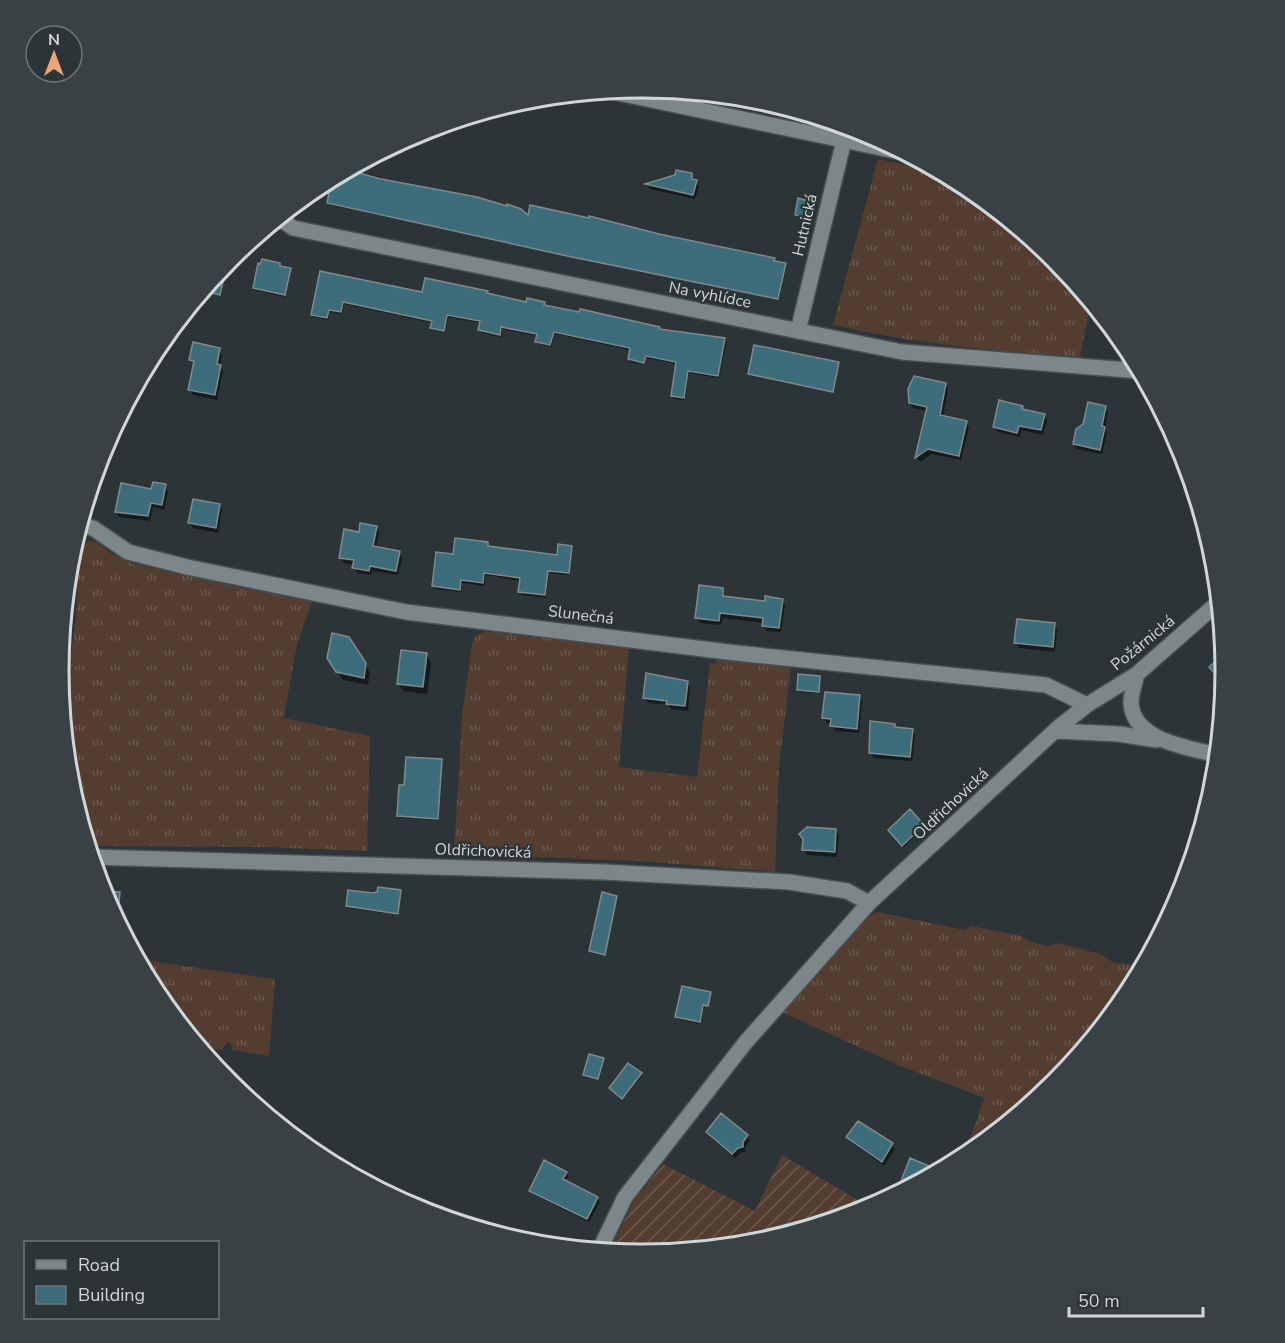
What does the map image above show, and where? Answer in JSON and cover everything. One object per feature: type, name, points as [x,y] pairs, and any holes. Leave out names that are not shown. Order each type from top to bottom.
[{"type":"street","points":[[655,98],[835,131]]},
{"type":"street","name":"Hutnická","points":[[798,331],[845,135]]},
{"type":"street","name":"Na vyhlídce","points":[[286,223],[293,228],[902,352],[1130,370]]},
{"type":"street","name":"Slunečná","points":[[88,527],[128,552],[188,567],[406,612],[736,653],[1046,685],[1087,705]]},
{"type":"street","name":"Požárnická","points":[[1057,731],[1087,705],[1137,674],[1212,608]]},
{"type":"street","points":[[1137,674],[1131,702],[1136,718],[1146,731],[1160,740]]},
{"type":"street","points":[[1057,731],[1101,732],[1160,740],[1210,753]]},
{"type":"street","name":"Oldřichovická","points":[[603,1244],[625,1197],[746,1043],[869,903],[1057,731]]},
{"type":"street","name":"Oldřichovická","points":[[99,857],[604,872],[789,882],[847,891],[869,903]]},
{"type":"green space","points":[[878,159],[913,167],[992,217],[1048,266],[1089,312],[1080,357],[925,342],[833,325]]},
{"type":"green space","points":[[89,541],[97,542],[109,552],[133,564],[312,602],[297,644],[284,718],[370,736],[367,851],[261,847],[96,846],[80,783],[70,709],[69,669],[76,616],[79,567],[84,545]]},
{"type":"green space","points":[[485,631],[629,648],[619,767],[697,777],[710,663],[716,664],[717,659],[791,668],[779,766],[775,872],[638,861],[454,854],[462,716],[472,643],[476,636]]},
{"type":"green space","points":[[877,912],[964,930],[972,926],[1021,936],[1030,942],[1047,946],[1058,943],[1100,954],[1114,963],[1135,964],[1097,1021],[1074,1050],[1021,1103],[989,1128],[977,1121],[984,1098],[898,1065],[782,1012],[865,918]]},
{"type":"green space","points":[[148,961],[275,979],[269,1056],[232,1050],[231,1043],[227,1043],[222,1050],[210,1048],[166,990]]},
{"type":"green space","points":[[977,1121],[989,1128],[967,1143]]},
{"type":"green space","points":[[782,1155],[860,1202],[827,1215],[754,1234],[680,1244],[619,1244],[614,1242],[634,1201],[663,1164],[755,1211]]},
{"type":"building","points":[[676,170],[692,173],[692,179],[697,180],[693,195],[645,184],[675,175]]},
{"type":"building","points":[[359,173],[477,197],[507,206],[507,204],[521,209],[528,215],[530,205],[775,258],[774,261],[786,263],[778,299],[572,257],[327,203],[329,192]]},
{"type":"building","points":[[798,198],[815,203],[812,218],[795,215]]},
{"type":"building","points":[[262,259],[291,268],[285,295],[253,288],[258,263],[260,264]]},
{"type":"building","points":[[320,271],[422,292],[425,278],[488,291],[487,293],[526,302],[527,298],[545,302],[544,305],[579,312],[580,309],[660,327],[659,329],[725,338],[718,376],[688,371],[684,398],[671,396],[676,362],[646,356],[644,363],[628,359],[630,348],[554,332],[550,345],[535,342],[537,334],[501,327],[500,335],[478,330],[480,321],[447,315],[444,331],[430,328],[432,321],[343,302],[341,312],[329,310],[327,318],[311,315]]},
{"type":"building","points":[[224,280],[220,295],[211,293]]},
{"type":"building","points":[[193,342],[220,348],[217,364],[221,365],[215,395],[188,390],[194,361],[189,360]]},
{"type":"building","points":[[754,345],[839,362],[833,392],[748,374]]},
{"type":"building","points":[[914,376],[946,383],[940,415],[967,421],[959,456],[928,449],[915,458],[927,407],[909,403],[908,389]]},
{"type":"building","points":[[999,400],[1023,406],[1022,409],[1045,414],[1041,430],[1019,426],[1017,433],[993,427]]},
{"type":"building","points":[[1088,402],[1106,406],[1102,426],[1105,427],[1100,450],[1073,444],[1076,429],[1083,424]]},
{"type":"building","points":[[153,482],[166,484],[162,505],[151,503],[148,516],[115,512],[121,483],[151,489]]},
{"type":"building","points":[[193,499],[220,504],[216,528],[188,523]]},
{"type":"building","points":[[360,523],[377,526],[373,546],[400,551],[396,571],[370,566],[369,571],[352,568],[354,560],[339,558],[344,529],[359,532]]},
{"type":"building","points":[[455,538],[488,542],[488,546],[557,555],[558,544],[572,546],[569,573],[548,571],[545,595],[518,592],[520,578],[484,573],[483,583],[461,580],[460,590],[432,586],[436,552],[453,554]]},
{"type":"building","points":[[699,585],[723,588],[723,596],[765,601],[765,596],[783,599],[779,628],[762,626],[763,618],[720,613],[719,621],[695,618]]},
{"type":"building","points":[[1017,619],[1055,623],[1053,647],[1014,643]]},
{"type":"building","points":[[332,633],[349,637],[366,663],[364,678],[336,672],[327,658]]},
{"type":"building","points":[[401,650],[427,653],[423,687],[397,684]]},
{"type":"building","points":[[1216,661],[1216,675],[1209,667]]},
{"type":"building","points":[[646,673],[688,681],[685,706],[643,698]]},
{"type":"building","points":[[798,674],[820,676],[819,692],[797,690]]},
{"type":"building","points":[[825,692],[860,695],[857,729],[830,726],[831,719],[822,718]]},
{"type":"building","points":[[870,721],[913,729],[910,757],[869,753]]},
{"type":"building","points":[[406,757],[442,759],[438,819],[397,816],[399,785],[404,785]]},
{"type":"building","points":[[910,809],[924,825],[902,846],[888,830]]},
{"type":"building","points":[[807,827],[836,829],[835,852],[802,850],[803,839],[799,834]]},
{"type":"building","points":[[378,887],[401,890],[398,914],[346,906],[348,890],[372,893],[377,892]]},
{"type":"building","points":[[113,892],[120,892],[119,904]]},
{"type":"building","points":[[602,892],[617,896],[605,955],[589,951]]},
{"type":"building","points":[[682,986],[711,992],[708,1006],[703,1005],[700,1022],[675,1017]]},
{"type":"building","points":[[589,1054],[604,1058],[598,1079],[583,1075]]},
{"type":"building","points":[[628,1063],[642,1073],[622,1099],[609,1088]]},
{"type":"building","points":[[721,1113],[748,1135],[743,1142],[743,1147],[738,1148],[732,1154],[706,1132]]},
{"type":"building","points":[[858,1121],[893,1143],[882,1162],[846,1137]]},
{"type":"building","points":[[910,1158],[929,1166],[928,1168],[900,1184]]},
{"type":"building","points":[[544,1160],[567,1172],[563,1179],[598,1197],[587,1219],[529,1191]]}]
